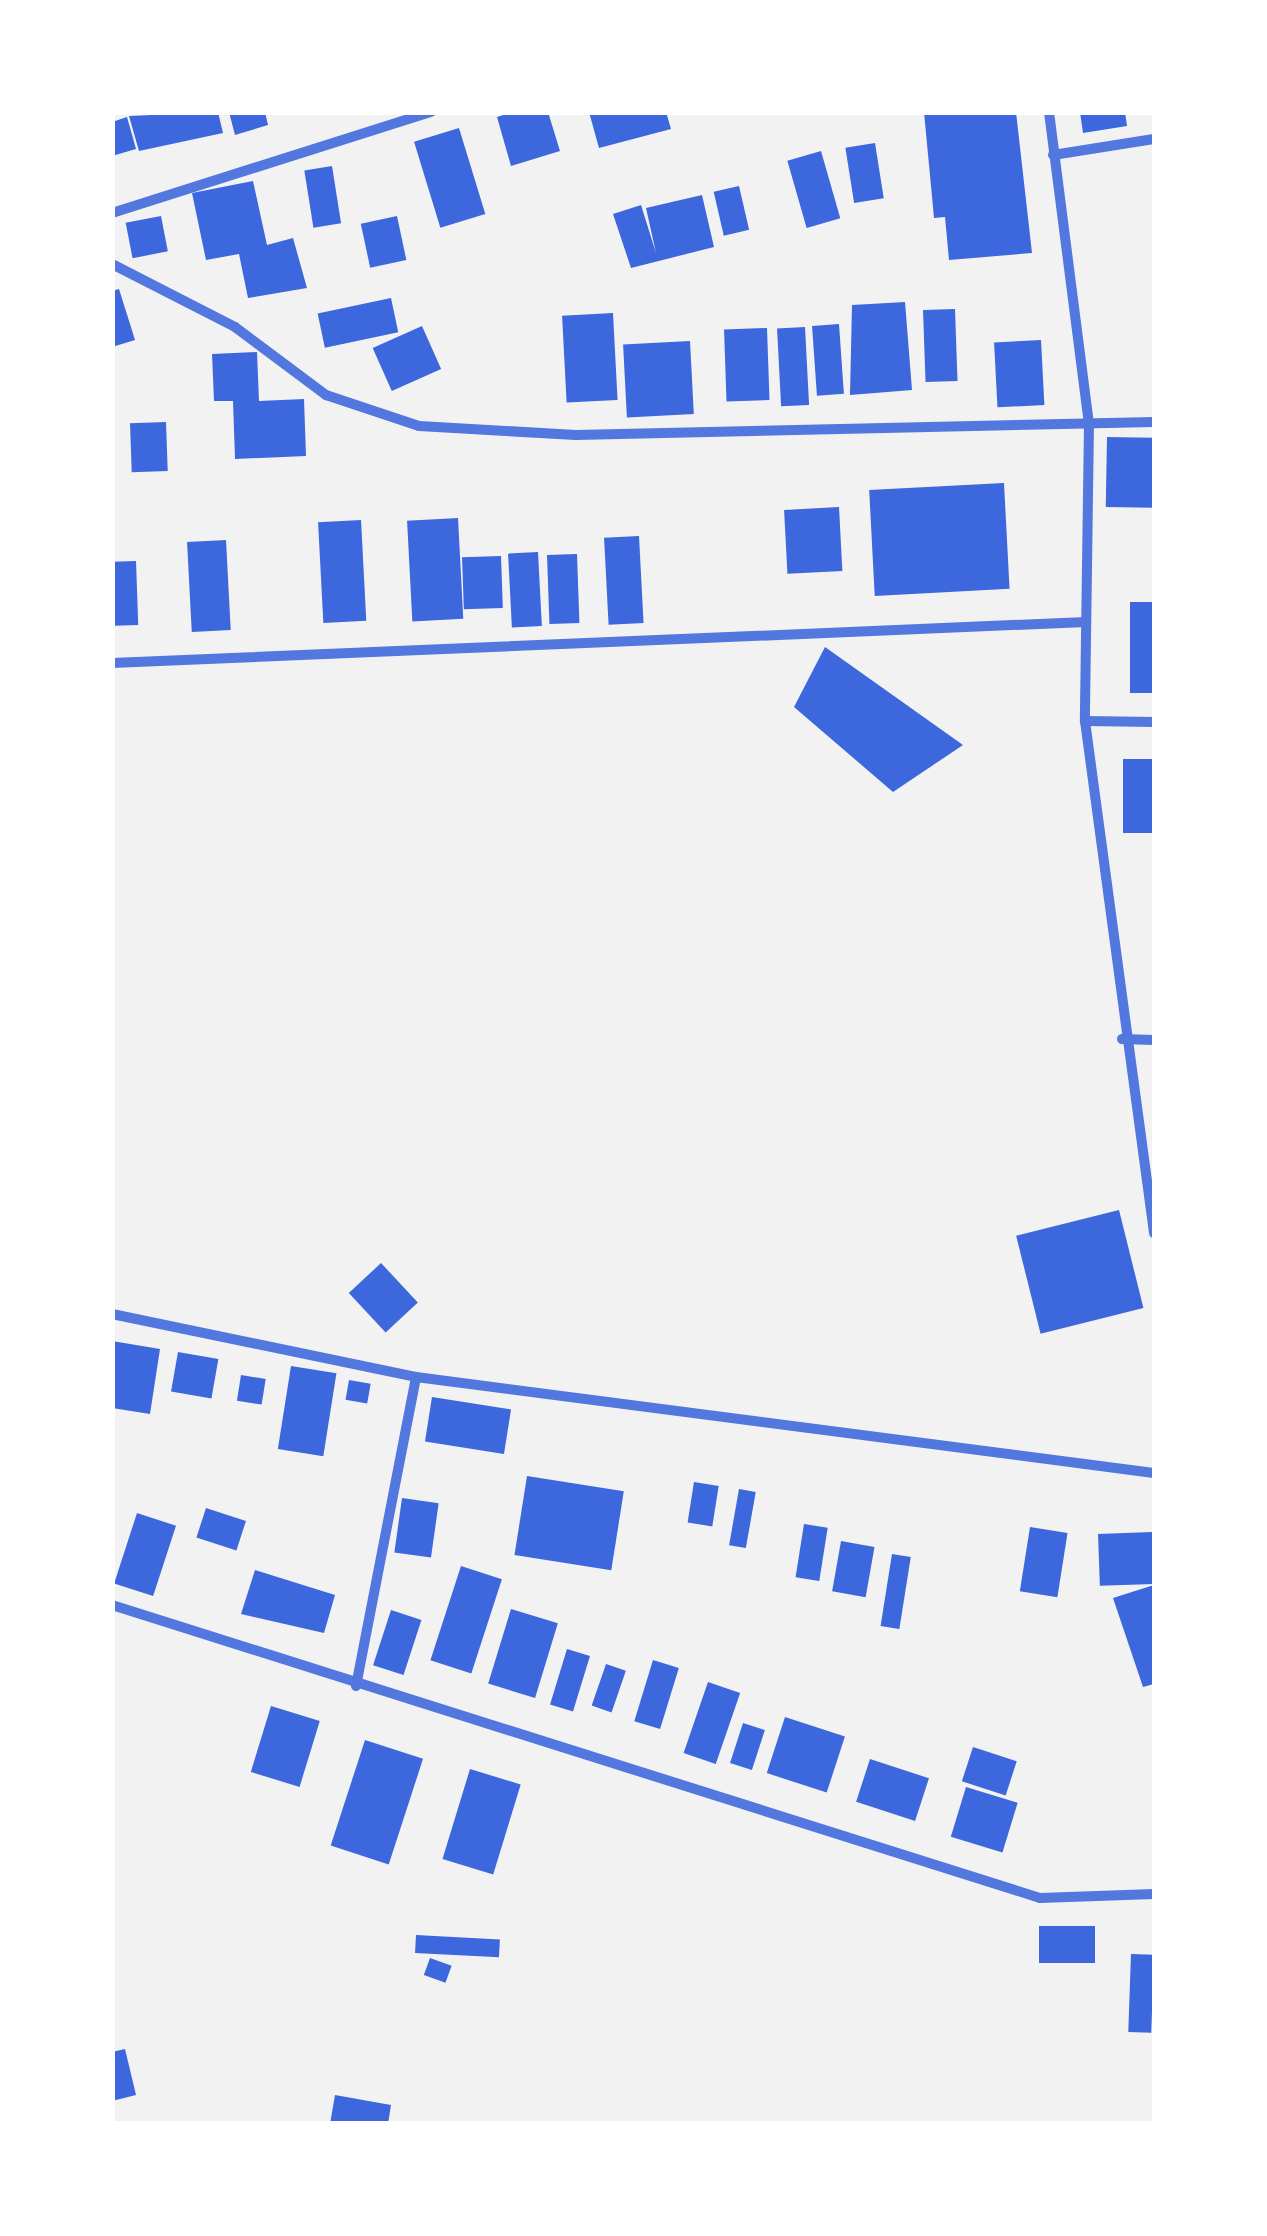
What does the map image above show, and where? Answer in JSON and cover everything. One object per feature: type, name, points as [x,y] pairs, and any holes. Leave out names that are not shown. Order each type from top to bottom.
[{"type":"street","points":[[112,213],[431,112]]},
{"type":"street","points":[[1049,112],[1089,423],[1086,720],[1122,1039],[1154,1233]]},
{"type":"street","points":[[1052,155],[1154,139]]},
{"type":"street","points":[[112,264],[235,327],[326,394],[418,426],[576,435],[1154,422]]},
{"type":"street","points":[[112,663],[1086,622]]},
{"type":"street","points":[[1086,720],[1154,722]]},
{"type":"street","points":[[1122,1039],[1154,1040]]},
{"type":"street","points":[[112,1314],[416,1376],[1154,1473]]},
{"type":"street","points":[[356,1686],[416,1376]]},
{"type":"street","points":[[112,1605],[356,1686],[1040,1898],[1154,1894]]},
{"type":"building","points":[[218,112],[223,133],[139,151],[129,116]]},
{"type":"building","points":[[229,112],[265,112],[268,125],[235,135]]},
{"type":"building","points":[[513,112],[548,112],[560,151],[511,166],[497,117]]},
{"type":"building","points":[[589,112],[666,112],[671,129],[599,148]]},
{"type":"building","points":[[924,112],[1016,112],[1032,253],[949,260],[945,217],[934,218]]},
{"type":"building","points":[[1080,112],[1125,112],[1127,126],[1083,133]]},
{"type":"building","points":[[127,117],[136,149],[112,156],[112,122]]},
{"type":"building","points":[[459,128],[485,214],[440,228],[414,142]]},
{"type":"building","points":[[875,143],[884,198],[854,203],[845,148]]},
{"type":"building","points":[[821,151],[840,218],[807,228],[787,161]]},
{"type":"building","points":[[332,166],[341,223],[313,228],[304,170]]},
{"type":"building","points":[[253,181],[267,245],[293,238],[307,288],[248,298],[239,254],[206,260],[192,193]]},
{"type":"building","points":[[739,186],[749,230],[724,236],[714,192]]},
{"type":"building","points":[[702,195],[714,247],[631,268],[613,214],[641,205],[656,253],[646,208]]},
{"type":"building","points":[[161,216],[168,251],[133,258],[126,223]]},
{"type":"building","points":[[397,216],[406,260],[370,268],[361,224]]},
{"type":"building","points":[[119,289],[135,340],[112,347],[112,291]]},
{"type":"building","points":[[391,298],[398,332],[325,348],[318,314]]},
{"type":"building","points":[[905,302],[912,390],[850,395],[852,305]]},
{"type":"building","points":[[955,309],[958,381],[926,382],[923,310]]},
{"type":"building","points":[[613,313],[618,400],[567,403],[562,316]]},
{"type":"building","points":[[839,324],[844,394],[817,396],[812,326]]},
{"type":"building","points":[[422,326],[441,369],[392,391],[373,348]]},
{"type":"building","points":[[805,327],[809,405],[781,406],[777,328]]},
{"type":"building","points":[[767,328],[770,400],[727,401],[724,330]]},
{"type":"building","points":[[1041,340],[1044,405],[997,407],[994,342]]},
{"type":"building","points":[[690,341],[694,414],[627,417],[623,345]]},
{"type":"building","points":[[257,352],[259,401],[304,399],[306,456],[235,459],[233,401],[214,401],[212,354]]},
{"type":"building","points":[[166,422],[168,471],[132,472],[130,423]]},
{"type":"building","points":[[1107,437],[1154,438],[1153,508],[1106,507]]},
{"type":"building","points":[[1004,483],[1010,589],[875,596],[869,490]]},
{"type":"building","points":[[839,507],[842,571],[787,574],[784,510]]},
{"type":"building","points":[[458,518],[463,619],[412,622],[407,521]]},
{"type":"building","points":[[361,520],[366,621],[323,623],[318,522]]},
{"type":"building","points":[[639,536],[644,623],[609,625],[604,538]]},
{"type":"building","points":[[226,540],[231,630],[192,632],[187,542]]},
{"type":"building","points":[[538,552],[542,626],[512,627],[508,554]]},
{"type":"building","points":[[577,554],[579,623],[549,624],[547,555]]},
{"type":"building","points":[[501,556],[503,608],[464,609],[462,557]]},
{"type":"building","points":[[136,561],[138,625],[114,626],[112,562]]},
{"type":"building","points":[[1130,602],[1154,602],[1154,693],[1130,693]]},
{"type":"building","points":[[825,647],[963,745],[893,792],[794,707]]},
{"type":"building","points":[[1123,759],[1154,759],[1154,833],[1123,833]]},
{"type":"building","points":[[1119,1210],[1143,1308],[1041,1334],[1016,1236]]},
{"type":"building","points":[[381,1263],[418,1302],[386,1333],[349,1293]]},
{"type":"building","points":[[112,1341],[160,1349],[150,1414],[112,1408]]},
{"type":"building","points":[[178,1352],[218,1359],[211,1399],[171,1391]]},
{"type":"building","points":[[291,1366],[336,1373],[323,1456],[278,1449]]},
{"type":"building","points":[[241,1375],[266,1379],[262,1405],[237,1401]]},
{"type":"building","points":[[349,1380],[371,1384],[367,1404],[346,1400]]},
{"type":"building","points":[[432,1397],[511,1410],[504,1454],[425,1441]]},
{"type":"building","points":[[527,1476],[624,1491],[611,1570],[514,1555]]},
{"type":"building","points":[[694,1482],[719,1486],[712,1526],[688,1522]]},
{"type":"building","points":[[739,1489],[756,1492],[746,1548],[729,1545]]},
{"type":"building","points":[[402,1498],[439,1503],[431,1558],[394,1552]]},
{"type":"building","points":[[206,1508],[246,1521],[236,1550],[196,1537]]},
{"type":"building","points":[[137,1513],[176,1526],[153,1596],[114,1583]]},
{"type":"building","points":[[804,1524],[828,1528],[819,1581],[796,1577]]},
{"type":"building","points":[[1030,1527],[1068,1533],[1057,1597],[1020,1591]]},
{"type":"building","points":[[1152,1532],[1154,1584],[1100,1586],[1098,1534]]},
{"type":"building","points":[[841,1541],[874,1547],[866,1597],[832,1591]]},
{"type":"building","points":[[892,1554],[911,1557],[899,1629],[881,1626]]},
{"type":"building","points":[[461,1566],[502,1579],[471,1673],[430,1660]]},
{"type":"building","points":[[255,1570],[335,1595],[324,1633],[241,1614]]},
{"type":"building","points":[[1154,1585],[1154,1684],[1143,1687],[1113,1598]]},
{"type":"building","points":[[511,1609],[558,1623],[535,1698],[488,1684]]},
{"type":"building","points":[[391,1610],[421,1620],[404,1675],[373,1665]]},
{"type":"building","points":[[567,1649],[590,1656],[573,1711],[550,1704]]},
{"type":"building","points":[[653,1660],[679,1668],[660,1729],[634,1721]]},
{"type":"building","points":[[606,1664],[626,1671],[612,1712],[592,1706]]},
{"type":"building","points":[[708,1682],[740,1693],[716,1764],[684,1753]]},
{"type":"building","points":[[271,1706],[320,1721],[300,1787],[251,1772]]},
{"type":"building","points":[[785,1717],[845,1736],[827,1793],[767,1773]]},
{"type":"building","points":[[743,1723],[765,1730],[752,1770],[730,1763]]},
{"type":"building","points":[[365,1740],[423,1759],[389,1864],[331,1846]]},
{"type":"building","points":[[973,1747],[1017,1761],[1006,1795],[962,1781]]},
{"type":"building","points":[[870,1759],[929,1778],[915,1821],[856,1802]]},
{"type":"building","points":[[470,1769],[521,1784],[493,1874],[443,1859]]},
{"type":"building","points":[[966,1787],[1018,1803],[1002,1853],[951,1837]]},
{"type":"building","points":[[1039,1926],[1095,1926],[1095,1963],[1039,1963]]},
{"type":"building","points":[[416,1935],[500,1939],[499,1957],[415,1953]]},
{"type":"building","points":[[1131,1954],[1154,1955],[1151,2033],[1128,2032]]},
{"type":"building","points":[[430,1958],[452,1966],[445,1983],[424,1975]]},
{"type":"building","points":[[125,2049],[136,2095],[112,2101],[112,2052]]},
{"type":"building","points":[[335,2095],[391,2105],[388,2124],[330,2124]]}]
